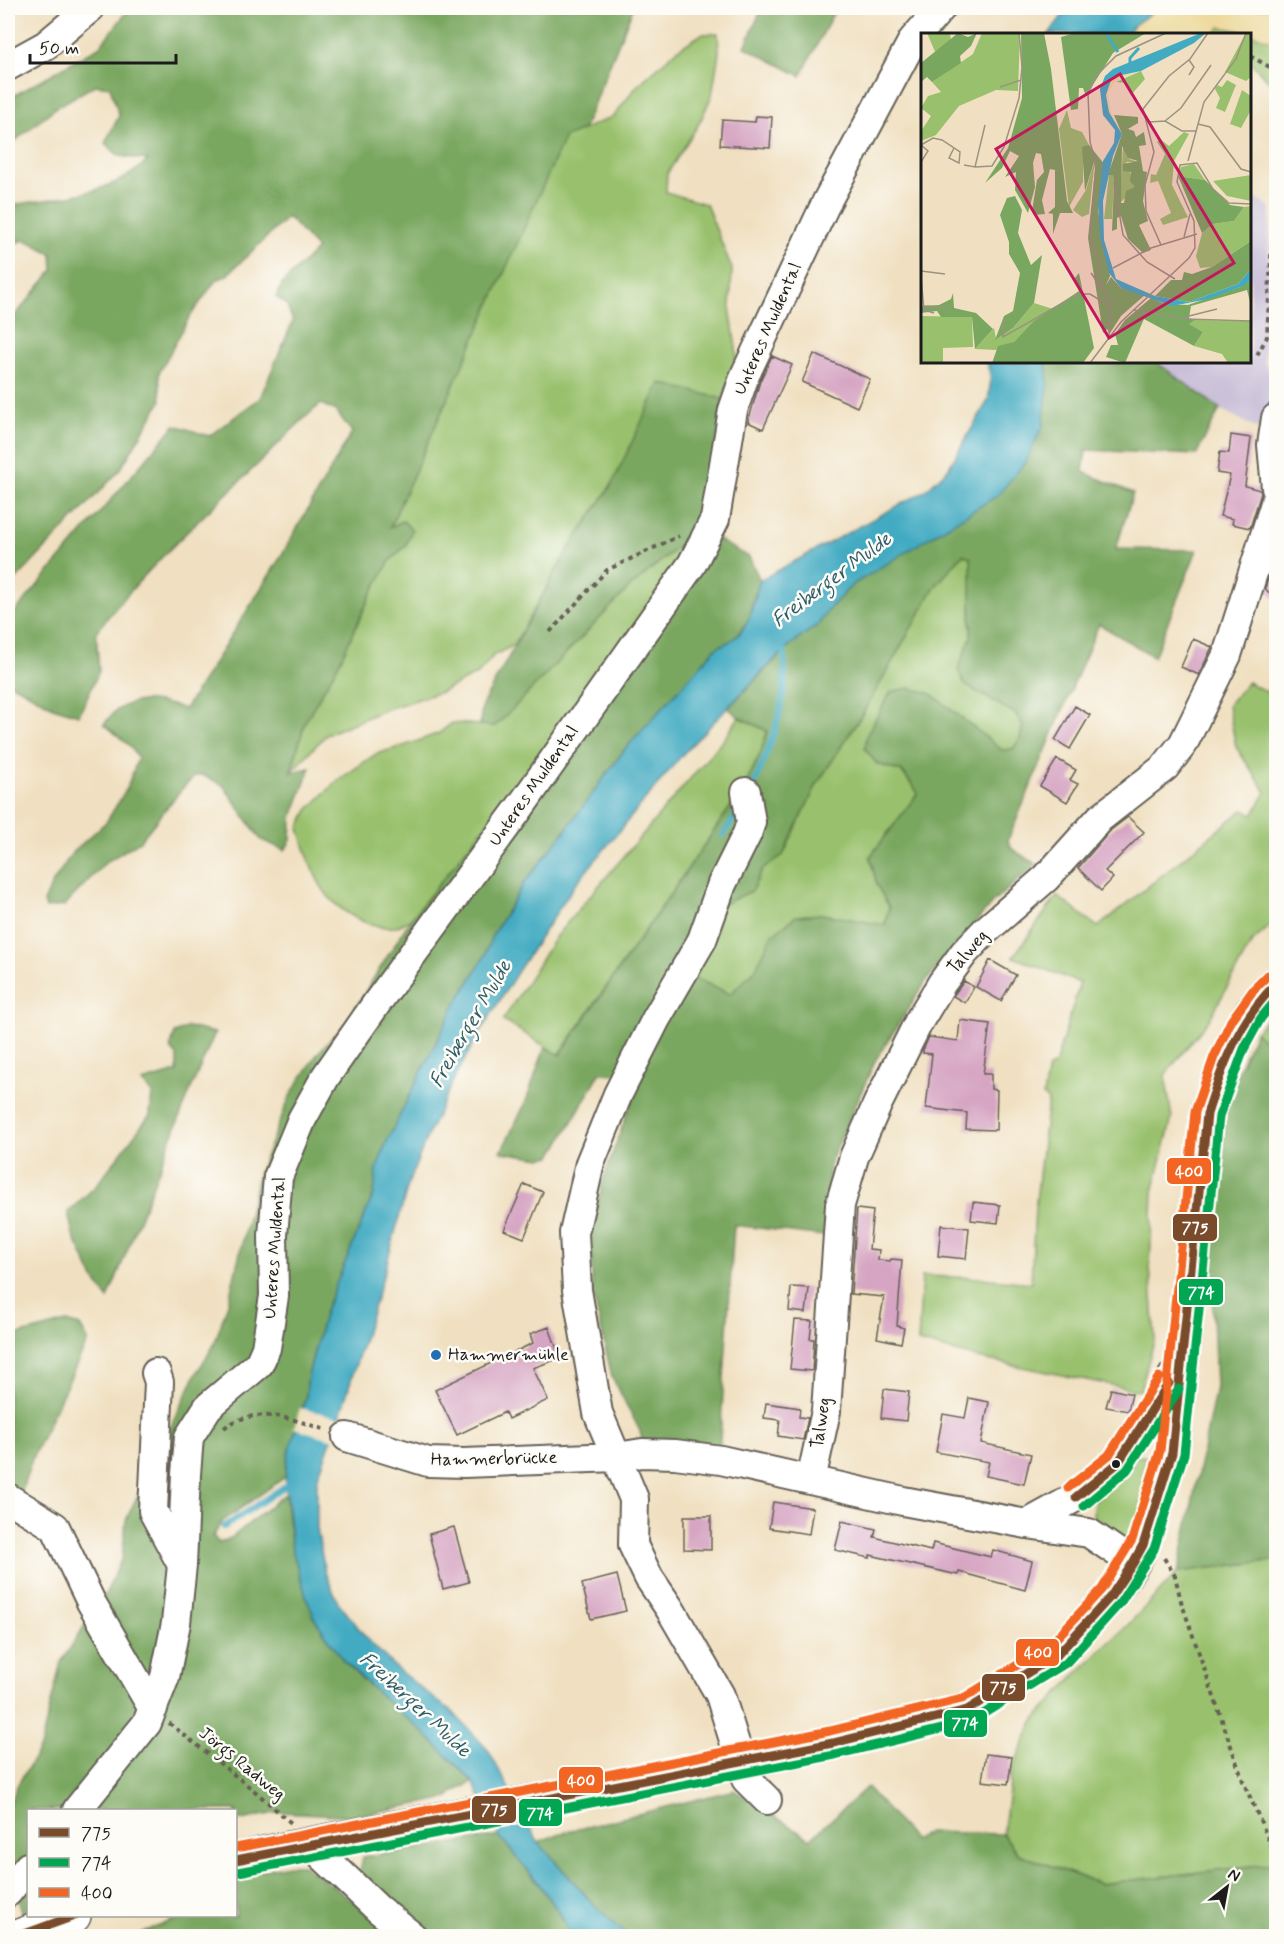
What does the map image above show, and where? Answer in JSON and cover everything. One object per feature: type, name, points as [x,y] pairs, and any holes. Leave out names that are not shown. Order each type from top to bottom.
[{"type":"main road","points":[[237,1860],[833,1743],[967,1710],[1058,1654],[1111,1596],[1138,1554],[1172,1453],[1207,1114],[1220,1071],[1254,1006],[1276,984]]},
{"type":"main road","points":[[19,1936],[71,1917]]},
{"type":"street","points":[[8,66],[46,45],[90,8]]},
{"type":"street","name":"Unteres Muldental","points":[[78,1809],[147,1723],[165,1677],[176,1623],[182,1565],[189,1437],[208,1407],[259,1364],[266,1348],[274,1296],[273,1235],[278,1177],[302,1119],[326,1076],[379,999],[521,806],[692,564],[715,519],[733,410],[745,375],[827,201],[913,40],[941,8]]},
{"type":"street","points":[[1276,418],[1272,445],[1276,488]]},
{"type":"street","name":"Talweg","points":[[811,1480],[825,1411],[840,1205],[854,1157],[878,1103],[919,1021],[963,953],[1046,878],[1100,818],[1165,767],[1183,744],[1227,655],[1276,500]]},
{"type":"street","points":[[747,799],[751,822],[747,834],[722,884],[702,940],[656,1019],[618,1094],[590,1163],[574,1233],[577,1290],[598,1413],[603,1458],[634,1499],[633,1545],[649,1578],[670,1609],[720,1695],[746,1779],[767,1800]]},
{"type":"street","points":[[1027,1524],[1076,1497],[1118,1463],[1182,1362]]},
{"type":"street","points":[[156,1373],[159,1382],[153,1511],[182,1565]]},
{"type":"street","name":"Hammerbrücke","points":[[347,1437],[428,1462],[465,1463],[603,1458]]},
{"type":"street","points":[[603,1458],[642,1453],[675,1454],[721,1460],[903,1501],[1089,1533],[1138,1554]]},
{"type":"street","points":[[1076,1497],[1074,1511],[1089,1533]]},
{"type":"street","points":[[8,1498],[55,1527],[91,1602],[153,1709]]},
{"type":"street","points":[[310,1844],[378,1909],[412,1936]]},
{"type":"street","points":[[8,1892],[27,1868]]},
{"type":"path","points":[[1251,57],[1276,73]]},
{"type":"path","points":[[1257,354],[1267,338],[1276,159]]},
{"type":"path","points":[[550,632],[607,570],[715,519]]},
{"type":"path","points":[[217,1433],[230,1423],[266,1414],[296,1420],[347,1437]]},
{"type":"path","points":[[1138,1554],[1164,1559],[1175,1576],[1181,1601],[1243,1780],[1276,1857]]},
{"type":"path","name":"Jörgs Radweg","points":[[153,1709],[280,1812],[310,1844]]},
{"type":"shaded area","points":[[1251,196],[1271,208],[1264,361],[1276,389],[1276,419],[1272,436],[1220,409],[1157,363],[1251,363]]},
{"type":"green space","points":[[130,8],[633,8],[583,130],[565,137],[390,527],[403,521],[412,530],[406,545],[390,561],[371,594],[339,663],[305,722],[291,772],[310,768],[292,817],[291,840],[285,850],[261,840],[223,785],[202,775],[195,776],[140,841],[105,863],[64,906],[46,908],[44,902],[52,884],[72,853],[107,821],[127,788],[138,758],[131,747],[104,724],[115,711],[134,702],[159,702],[185,709],[277,563],[352,432],[336,411],[321,404],[154,566],[96,632],[99,671],[79,715],[53,707],[8,683],[8,620],[175,425],[209,436],[260,398],[293,321],[286,304],[276,297],[282,284],[317,249],[288,217],[226,276],[216,280],[189,318],[159,373],[161,401],[120,470],[8,588],[8,324],[53,270],[52,254],[26,240],[8,244],[8,209],[18,204],[70,196],[104,187],[120,180],[148,160],[119,156],[105,143],[119,116],[110,87],[95,85],[55,108],[8,147],[8,99],[99,47]]},
{"type":"green space","points":[[762,8],[836,8],[801,76],[745,47]]},
{"type":"green space","points":[[1219,27],[1248,33],[1216,33]]},
{"type":"green space","points":[[718,33],[719,52],[712,95],[700,122],[667,174],[666,192],[706,204],[732,269],[730,307],[737,355],[723,399],[612,484],[564,557],[513,646],[494,655],[478,674],[441,692],[387,709],[327,734],[291,772],[305,722],[339,663],[371,594],[390,561],[406,545],[403,521],[389,528],[479,322],[565,137],[614,116],[636,87],[678,49],[702,34]]},
{"type":"green space","points":[[1251,34],[1276,42],[1276,88],[1251,63]]},
{"type":"green space","points":[[1046,363],[1157,363],[1220,409],[1196,455],[1086,450],[1083,472],[1133,493],[1116,549],[1197,550],[1154,657],[1099,624],[1008,840],[1012,849],[1036,864],[992,903],[926,981],[875,1061],[830,1163],[823,1236],[734,1225],[718,1470],[646,1458],[640,1431],[612,1377],[592,1290],[592,1228],[604,1177],[641,1075],[600,1073],[552,1156],[541,1158],[501,1152],[525,1104],[545,1047],[560,1055],[745,786],[761,752],[767,731],[739,717],[728,708],[789,646],[818,625],[828,610],[852,585],[930,536],[1048,384]],"holes":[[[963,554],[971,558],[971,637],[958,670],[965,685],[1016,714],[1023,725],[1020,739],[1013,749],[1002,750],[930,693],[908,688],[891,692],[867,734],[865,749],[877,764],[903,772],[918,793],[870,857],[877,885],[889,907],[885,925],[821,914],[796,916],[772,935],[755,970],[730,994],[694,978],[723,904],[752,891],[762,870],[783,855],[817,784],[863,713],[934,588]]]},
{"type":"green space","points":[[660,383],[723,399],[704,520],[720,541],[749,557],[760,580],[751,606],[750,618],[734,639],[716,648],[625,749],[524,883],[492,936],[484,958],[455,1005],[385,1145],[377,1169],[374,1193],[325,1311],[308,1376],[306,1397],[288,1455],[285,1477],[223,1521],[213,1536],[219,1543],[231,1538],[285,1494],[292,1549],[316,1621],[343,1660],[420,1729],[473,1782],[452,1793],[449,1798],[355,1816],[280,1812],[237,1821],[237,1809],[27,1809],[27,1873],[8,1874],[8,1807],[18,1784],[40,1748],[61,1662],[106,1593],[122,1558],[126,1520],[196,1374],[214,1345],[228,1303],[259,1172],[291,1094],[318,1053],[345,1024],[411,919],[660,608],[699,529],[628,589],[503,719],[495,726],[480,725],[482,705],[564,557],[612,484]]},
{"type":"green space","points":[[701,527],[660,608],[411,919],[394,927],[374,925],[354,917],[336,904],[315,875],[301,836],[299,828],[308,810],[337,781],[376,754],[439,733],[452,723],[495,726],[628,589]]},
{"type":"green space","points":[[963,554],[972,558],[971,637],[958,670],[965,685],[1016,714],[1023,725],[1020,739],[1013,749],[1002,750],[930,693],[877,764],[902,772],[918,793],[870,857],[877,885],[889,907],[884,925],[821,914],[773,935],[755,970],[730,994],[694,978],[723,903],[752,891],[762,870],[783,855],[817,784],[863,713],[934,588]]},
{"type":"green space","points":[[1248,682],[1272,695],[1276,690],[1276,921],[1252,942],[1209,1020],[1165,1075],[1172,1118],[1153,1192],[1150,1266],[1155,1338],[1140,1391],[978,1358],[918,1342],[922,1276],[1031,1283],[1035,1209],[1048,1100],[1043,1096],[1048,1068],[1055,1065],[1080,983],[1013,957],[1057,896],[1098,927],[1243,810],[1253,815],[1266,792],[1236,747],[1228,705]]},
{"type":"green space","points":[[739,717],[768,731],[745,786],[559,1055],[503,1020],[556,936],[724,739]]},
{"type":"green space","points":[[1276,1009],[1276,1050],[1255,1032]]},
{"type":"green space","points":[[188,1027],[215,1033],[108,1299],[94,1279],[73,1235],[68,1212],[95,1187],[150,1115],[152,1093],[142,1082],[177,1072],[177,1056],[170,1048],[175,1033]]},
{"type":"green space","points":[[1255,1032],[1276,1050],[1276,1560],[1178,1572],[1216,1387],[1210,1242],[1228,1094]]},
{"type":"green space","points":[[67,1322],[80,1326],[88,1340],[32,1459],[8,1533],[9,1337]]},
{"type":"green space","points":[[1141,1456],[1149,1458],[1152,1466],[1150,1487],[1141,1511],[1125,1540],[1104,1529],[1097,1522],[1093,1515],[1093,1507],[1095,1501],[1135,1458]]},
{"type":"green space","points":[[1276,1560],[1276,1863],[1100,1884],[1018,1854],[1003,1834],[1012,1770],[1033,1722],[1076,1674],[1128,1625],[1178,1572]]},
{"type":"green space","points":[[867,1787],[914,1840],[929,1832],[1003,1834],[1018,1854],[1100,1884],[1276,1863],[1276,1936],[628,1936],[595,1906],[538,1842],[558,1834],[734,1790],[810,1839]]},
{"type":"green space","points":[[499,1836],[537,1881],[559,1912],[571,1936],[133,1936],[182,1917],[237,1917],[237,1876],[288,1865],[304,1865],[368,1912],[358,1881],[363,1857]]},
{"type":"green space","points":[[27,1876],[27,1916],[23,1915],[19,1901]]},
{"type":"sand","points":[[1158,8],[1276,8],[1276,42],[1251,33],[1220,27],[1216,33],[1127,33]]},
{"type":"water","points":[[1068,8],[1158,8],[1127,33],[1050,33]]},
{"type":"water","name":"Freiberger Mulde","points":[[987,363],[1046,363],[1048,384],[1043,426],[1024,464],[997,496],[852,585],[828,610],[818,625],[789,646],[767,667],[682,755],[574,886],[477,1037],[453,1081],[408,1185],[385,1270],[340,1416],[317,1480],[317,1529],[325,1572],[338,1602],[369,1641],[397,1669],[450,1709],[488,1750],[538,1842],[595,1906],[628,1936],[571,1936],[559,1912],[537,1881],[499,1836],[473,1782],[420,1729],[343,1660],[316,1621],[307,1599],[292,1549],[285,1477],[288,1455],[306,1397],[308,1376],[325,1311],[374,1193],[377,1169],[385,1145],[455,1005],[484,958],[492,936],[524,883],[625,749],[716,648],[739,634],[748,620],[760,580],[925,491],[948,469],[988,401],[991,379]]},
{"type":"pier","points":[[300,1408],[342,1418],[334,1440],[294,1428]]},
{"type":"building","points":[[756,116],[772,117],[770,148],[720,145],[722,120],[755,122]]},
{"type":"building","points":[[814,354],[870,379],[857,407],[802,382]]},
{"type":"building","points":[[772,356],[792,365],[763,429],[748,422],[760,381]]},
{"type":"building","points":[[1231,435],[1251,438],[1245,486],[1260,490],[1261,493],[1250,528],[1232,524],[1233,519],[1220,516],[1230,475],[1217,473],[1220,452],[1229,453]]},
{"type":"building","points":[[1276,561],[1276,601],[1265,588]]},
{"type":"building","points":[[1193,639],[1212,647],[1199,675],[1181,667]]},
{"type":"building","points":[[1075,706],[1090,715],[1070,749],[1055,740]]},
{"type":"building","points":[[1057,759],[1076,770],[1070,780],[1078,784],[1067,802],[1040,786]]},
{"type":"building","points":[[1128,817],[1144,832],[1105,871],[1113,878],[1101,891],[1078,868],[1111,830]]},
{"type":"building","points":[[990,960],[1016,975],[1001,1001],[976,987]]},
{"type":"building","points":[[964,981],[974,987],[965,1003],[953,996]]},
{"type":"building","points":[[960,1020],[990,1024],[983,1074],[991,1074],[991,1089],[997,1090],[996,1130],[966,1129],[967,1113],[926,1108],[932,1054],[923,1053],[923,1050],[929,1037],[958,1041]]},
{"type":"building","points":[[524,1184],[543,1192],[524,1238],[504,1230]]},
{"type":"building","points":[[973,1202],[1000,1205],[998,1223],[971,1220]]},
{"type":"building","points":[[857,1209],[873,1211],[869,1249],[879,1250],[878,1260],[902,1260],[897,1326],[904,1328],[901,1343],[877,1338],[884,1297],[851,1294]]},
{"type":"building","points":[[941,1225],[969,1228],[966,1259],[938,1256]]},
{"type":"building","points":[[791,1287],[809,1288],[806,1313],[789,1311]]},
{"type":"building","points":[[795,1320],[812,1321],[810,1339],[814,1339],[812,1371],[790,1369]]},
{"type":"building","points":[[549,1327],[560,1358],[533,1368],[548,1400],[508,1419],[505,1412],[457,1435],[435,1390],[533,1343],[530,1334]]},
{"type":"building","points":[[884,1389],[909,1392],[906,1421],[881,1418]]},
{"type":"building","points":[[1111,1389],[1132,1394],[1128,1411],[1106,1407]]},
{"type":"building","points":[[969,1398],[989,1402],[981,1443],[1031,1454],[1024,1484],[986,1476],[989,1462],[936,1452],[943,1414],[965,1418]]},
{"type":"building","points":[[766,1403],[800,1408],[799,1417],[808,1418],[803,1440],[778,1436],[780,1420],[764,1418]]},
{"type":"building","points":[[773,1502],[813,1508],[809,1534],[769,1528]]},
{"type":"building","points":[[684,1516],[711,1516],[711,1550],[684,1549]]},
{"type":"building","points":[[842,1521],[876,1529],[874,1537],[931,1551],[933,1543],[991,1557],[993,1550],[1032,1561],[1025,1590],[959,1572],[958,1575],[870,1555],[870,1558],[835,1550]]},
{"type":"building","points":[[454,1527],[469,1582],[443,1589],[429,1534]]},
{"type":"building","points":[[617,1575],[626,1611],[591,1619],[582,1584]]},
{"type":"building","points":[[986,1754],[1012,1757],[1008,1784],[982,1781]]},
{"type":"waterway","points":[[753,786],[767,753],[783,698],[785,661],[782,643]]},
{"type":"waterway","points":[[723,835],[739,811]]},
{"type":"waterway","points":[[224,1527],[291,1482]]},
{"type":"transit line","name":"400","points":[[237,1848],[830,1731],[962,1699],[1050,1645],[1102,1589],[1132,1540],[1160,1451],[1195,1112],[1214,1057],[1231,1021],[1254,989],[1268,975]]},
{"type":"transit line","name":"775","points":[[237,1860],[833,1743],[967,1710],[1058,1654],[1111,1596],[1143,1545],[1172,1453],[1207,1114],[1233,1044],[1252,1013],[1276,984]]},
{"type":"transit line","name":"774","points":[[239,1872],[835,1755],[970,1722],[1066,1663],[1120,1603],[1154,1549],[1184,1454],[1219,1116],[1244,1049],[1261,1018],[1276,1000]]},
{"type":"transit line","name":"400","points":[[1068,1488],[1109,1455],[1159,1377]]},
{"type":"transit line","name":"775","points":[[1076,1497],[1118,1463],[1169,1383]]},
{"type":"transit line","name":"774","points":[[1084,1506],[1127,1470],[1179,1389]]},
{"type":"transit line","name":"775","points":[[19,1936],[71,1917]]},
{"type":"place","name":"Hammermühle","points":[[436,1355]]}]
